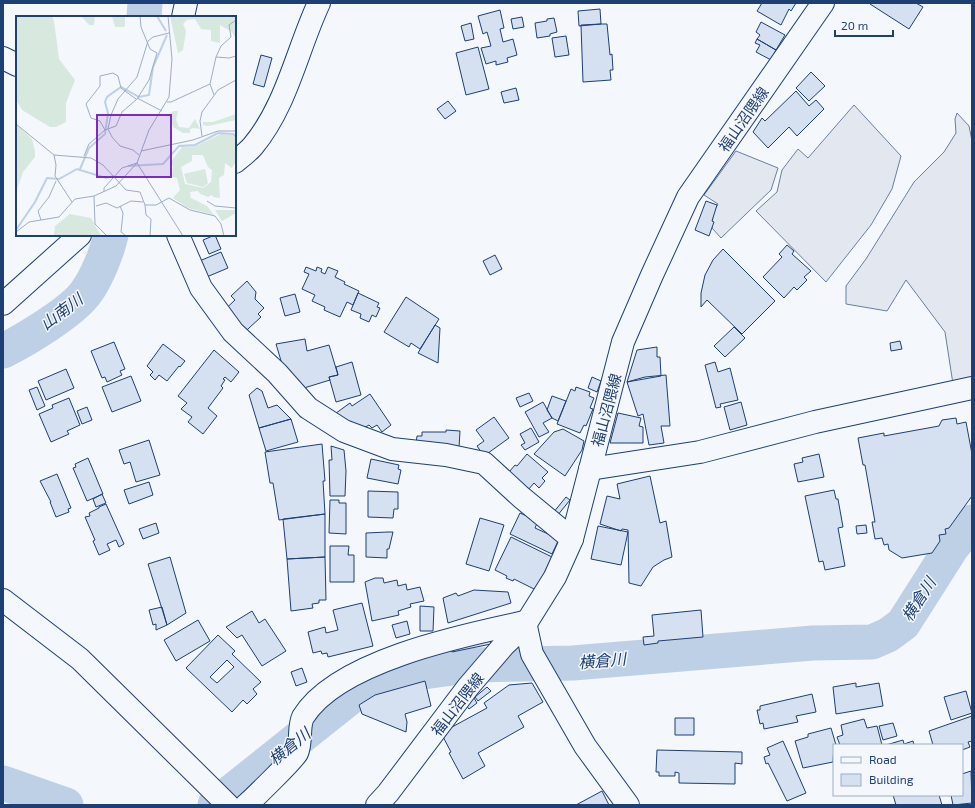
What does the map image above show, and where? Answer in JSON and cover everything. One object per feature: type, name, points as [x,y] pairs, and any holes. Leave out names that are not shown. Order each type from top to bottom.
[{"type":"street","points":[[183,16],[186,3]]},
{"type":"street","points":[[236,161],[253,146],[275,112],[287,85],[307,28],[319,3]]},
{"type":"street","name":"福山沼隈線","points":[[377,805],[388,793],[468,687],[504,645],[525,625],[555,577],[572,539],[623,342],[688,197],[823,3]]},
{"type":"street","points":[[3,58],[16,64]]},
{"type":"street","points":[[3,304],[79,236]]},
{"type":"street","points":[[178,236],[201,288],[233,332],[277,373],[308,408],[344,431],[392,449],[446,455],[484,463],[521,497],[572,539]]},
{"type":"street","points":[[590,469],[700,452],[814,422],[972,388]]},
{"type":"street","points":[[3,600],[80,659],[228,805]]},
{"type":"street","points":[[246,805],[297,754],[303,718],[330,689],[350,676],[383,661],[495,628],[525,622],[532,654],[585,746],[628,805]]},
{"type":"shaded area","points":[[854,105],[901,156],[892,189],[871,225],[826,282],[756,211],[777,192],[782,170],[798,149],[808,158]]},
{"type":"shaded area","points":[[957,113],[969,126],[972,141],[972,377],[969,382],[953,384],[945,332],[906,280],[887,311],[846,304],[846,286],[866,259],[914,182],[944,152],[956,133],[955,119]]},
{"type":"shaded area","points":[[736,151],[778,168],[771,190],[721,238],[712,228],[713,213],[718,204],[704,195]]},
{"type":"building","points":[[762,3],[796,3],[791,11],[789,9],[781,25],[757,11]]},
{"type":"building","points":[[916,3],[923,7],[909,29],[870,4]]},
{"type":"building","points":[[600,9],[601,24],[579,26],[578,11]]},
{"type":"building","points":[[500,10],[504,28],[500,29],[503,42],[513,39],[517,55],[507,58],[508,62],[496,65],[496,61],[486,64],[481,48],[491,46],[487,32],[483,34],[478,16]]},
{"type":"building","points":[[522,17],[524,27],[513,29],[511,19]]},
{"type":"building","points":[[554,18],[557,32],[550,34],[550,36],[537,38],[535,23]]},
{"type":"building","points":[[761,22],[785,35],[776,50],[757,39],[760,35],[756,32]]},
{"type":"building","points":[[471,23],[474,39],[465,41],[461,26]]},
{"type":"building","points":[[607,24],[610,55],[612,54],[613,70],[610,70],[611,80],[583,82],[581,25]]},
{"type":"building","points":[[566,36],[569,55],[555,57],[552,38]]},
{"type":"building","points":[[757,39],[776,50],[771,60],[756,52],[760,45],[755,43]]},
{"type":"building","points":[[478,47],[489,89],[466,95],[456,53]]},
{"type":"building","points":[[261,55],[272,58],[264,87],[253,84]]},
{"type":"building","points":[[811,72],[825,86],[809,101],[796,88]]},
{"type":"building","points":[[516,88],[519,100],[504,103],[501,92]]},
{"type":"building","points":[[796,91],[809,106],[816,100],[824,109],[797,136],[789,127],[768,148],[753,132],[762,118],[765,121]]},
{"type":"building","points":[[448,101],[456,111],[445,119],[437,109]]},
{"type":"building","points":[[706,201],[717,205],[712,221],[714,222],[709,236],[695,230]]},
{"type":"building","points":[[215,236],[221,249],[209,254],[203,240]]},
{"type":"building","points":[[787,245],[794,251],[792,254],[811,271],[804,277],[807,280],[797,290],[794,287],[784,298],[763,277],[782,257],[779,254]]},
{"type":"building","points":[[723,249],[775,301],[742,334],[707,300],[701,307],[701,293],[705,275],[713,260]]},
{"type":"building","points":[[221,252],[228,268],[197,281],[197,262]]},
{"type":"building","points":[[495,255],[502,269],[490,275],[483,261]]},
{"type":"building","points":[[306,267],[316,271],[317,267],[322,269],[321,272],[325,274],[328,267],[338,271],[335,277],[345,282],[344,284],[359,291],[353,305],[347,302],[340,317],[324,310],[325,307],[312,301],[315,295],[302,289],[309,274],[304,272]]},
{"type":"building","points":[[247,281],[256,292],[255,299],[264,308],[258,314],[261,317],[236,340],[219,315],[235,300],[231,296]]},
{"type":"building","points":[[358,293],[379,303],[377,307],[380,308],[376,317],[372,315],[369,322],[360,318],[361,314],[351,310]]},
{"type":"building","points":[[295,294],[300,312],[285,316],[280,298]]},
{"type":"building","points":[[406,297],[439,319],[420,349],[411,343],[409,347],[384,332]]},
{"type":"building","points":[[435,325],[440,328],[438,363],[418,353]]},
{"type":"building","points":[[734,327],[745,338],[725,357],[714,346]]},
{"type":"building","points":[[305,339],[307,351],[329,345],[338,375],[329,377],[330,380],[304,388],[286,371],[284,364],[282,364],[276,344]]},
{"type":"building","points":[[900,341],[902,349],[891,351],[890,343]]},
{"type":"building","points":[[114,342],[125,369],[120,371],[122,375],[107,382],[105,377],[102,378],[91,351]]},
{"type":"building","points":[[163,344],[185,361],[167,381],[159,375],[155,380],[150,375],[153,372],[147,366]]},
{"type":"building","points":[[657,347],[657,357],[660,357],[661,376],[627,382],[637,350]]},
{"type":"building","points":[[214,350],[239,372],[231,382],[225,377],[223,379],[225,380],[221,386],[223,388],[208,408],[217,416],[203,434],[188,422],[192,417],[181,409],[187,403],[178,396]]},
{"type":"building","points":[[352,362],[361,395],[336,402],[329,377],[338,375],[336,367]]},
{"type":"building","points":[[715,362],[718,372],[730,368],[738,400],[720,404],[721,407],[716,408],[705,365]]},
{"type":"building","points":[[66,369],[74,388],[46,400],[38,381]]},
{"type":"building","points":[[666,375],[670,426],[661,426],[664,443],[649,445],[643,414],[638,416],[627,382],[645,377]]},
{"type":"building","points":[[131,376],[141,401],[112,412],[102,387]]},
{"type":"building","points":[[592,377],[601,381],[597,392],[588,388]]},
{"type":"building","points":[[37,387],[45,406],[37,410],[29,390]]},
{"type":"building","points":[[576,387],[590,392],[589,396],[594,398],[590,408],[593,409],[586,426],[584,425],[580,433],[557,424],[571,389],[575,391]]},
{"type":"building","points":[[257,388],[262,391],[268,408],[277,405],[291,419],[259,428],[249,395]]},
{"type":"building","points":[[529,393],[533,401],[520,407],[516,398]]},
{"type":"building","points":[[370,394],[391,425],[382,432],[377,425],[372,428],[369,425],[357,432],[332,416],[350,403],[352,406]]},
{"type":"building","points":[[552,396],[566,401],[558,421],[552,418],[547,410]]},
{"type":"building","points":[[69,398],[80,425],[67,431],[69,434],[51,442],[39,414],[53,408],[52,405]]},
{"type":"building","points":[[543,402],[552,418],[543,423],[549,432],[539,437],[525,412]]},
{"type":"building","points":[[741,402],[747,425],[730,430],[724,407]]},
{"type":"building","points":[[87,407],[92,420],[82,424],[77,411]]},
{"type":"building","points":[[618,413],[641,418],[639,426],[643,427],[643,443],[610,443]]},
{"type":"building","points":[[494,417],[509,438],[484,456],[477,446],[484,441],[476,430]]},
{"type":"building","points":[[956,418],[957,424],[966,422],[972,454],[972,496],[949,528],[945,529],[946,534],[939,535],[940,541],[932,553],[902,558],[889,550],[888,544],[884,545],[882,538],[875,539],[872,522],[875,522],[865,465],[863,465],[858,438],[884,433],[884,436],[939,426],[942,420]]},
{"type":"building","points":[[291,419],[298,442],[266,451],[259,428]]},
{"type":"building","points":[[531,428],[539,442],[525,450],[521,445],[525,443],[520,434]]},
{"type":"building","points":[[563,429],[584,441],[582,450],[565,476],[534,454],[554,432]]},
{"type":"building","points":[[446,430],[460,431],[459,448],[416,444],[417,436],[422,436],[422,432],[446,432]]},
{"type":"building","points":[[149,440],[160,475],[136,482],[130,462],[124,464],[119,450]]},
{"type":"building","points":[[322,444],[325,481],[323,481],[325,514],[279,520],[273,483],[270,483],[265,452]]},
{"type":"building","points":[[331,446],[344,450],[346,471],[345,496],[330,496],[329,460],[332,460]]},
{"type":"building","points":[[527,454],[548,472],[542,478],[545,481],[539,488],[534,483],[528,490],[509,472],[515,465],[517,466]]},
{"type":"building","points":[[819,454],[824,477],[798,482],[794,464],[803,462],[802,458]]},
{"type":"building","points":[[88,458],[103,494],[87,501],[73,468],[76,467],[75,464]]},
{"type":"building","points":[[371,459],[399,465],[398,469],[401,470],[398,484],[367,478]]},
{"type":"building","points":[[57,474],[71,508],[68,509],[69,512],[56,517],[51,502],[40,481]]},
{"type":"building","points":[[650,476],[660,523],[666,521],[672,557],[653,567],[641,586],[629,583],[628,530],[622,529],[621,531],[600,524],[607,496],[620,499],[617,484]]},
{"type":"building","points":[[149,482],[153,495],[129,504],[124,490]]},
{"type":"building","points":[[834,490],[836,499],[838,499],[843,527],[838,528],[845,566],[825,570],[823,561],[819,562],[805,496]]},
{"type":"building","points":[[368,491],[398,492],[398,509],[394,509],[393,518],[368,517]]},
{"type":"building","points":[[102,494],[106,503],[96,507],[93,499]]},
{"type":"building","points":[[566,497],[570,500],[557,516],[553,513]]},
{"type":"building","points":[[330,500],[339,500],[339,503],[346,503],[346,534],[329,533]]},
{"type":"building","points":[[106,504],[124,544],[119,547],[116,540],[107,544],[110,550],[99,555],[93,541],[95,540],[85,517],[90,516],[89,513]]},
{"type":"building","points":[[520,513],[538,521],[535,528],[559,539],[552,554],[510,534]]},
{"type":"building","points":[[325,514],[325,557],[287,559],[283,519]]},
{"type":"building","points":[[480,518],[504,525],[489,571],[466,564]]},
{"type":"building","points":[[156,523],[159,533],[143,539],[139,529]]},
{"type":"building","points":[[866,525],[867,533],[857,534],[856,526]]},
{"type":"building","points":[[598,526],[628,532],[621,565],[591,559]]},
{"type":"building","points":[[393,532],[389,549],[387,549],[387,558],[366,557],[366,533]]},
{"type":"building","points":[[511,537],[552,557],[536,590],[514,579],[513,581],[506,578],[507,576],[495,570]]},
{"type":"building","points":[[330,546],[349,546],[348,555],[354,555],[354,582],[330,582]]},
{"type":"building","points":[[170,557],[186,613],[167,625],[148,564]]},
{"type":"building","points":[[325,557],[326,600],[319,600],[319,603],[312,604],[313,608],[291,611],[287,559]]},
{"type":"building","points":[[375,578],[383,578],[384,583],[397,580],[398,586],[406,584],[407,590],[420,587],[424,601],[410,604],[411,607],[398,611],[399,615],[372,621],[365,582]]},
{"type":"building","points":[[474,590],[508,592],[511,603],[448,623],[443,598],[456,593],[458,596]]},
{"type":"building","points":[[362,603],[373,646],[328,657],[327,653],[322,654],[321,651],[313,653],[308,632],[325,627],[326,633],[338,630],[333,610]]},
{"type":"building","points":[[420,606],[434,607],[433,631],[420,631]]},
{"type":"building","points":[[162,607],[167,625],[156,630],[156,624],[153,625],[149,610]]},
{"type":"building","points":[[701,610],[703,637],[658,641],[658,643],[644,645],[643,637],[654,636],[652,615]]},
{"type":"building","points":[[252,611],[259,623],[265,619],[286,651],[262,666],[242,635],[237,638],[226,627]]},
{"type":"building","points":[[198,620],[210,641],[176,661],[164,640]]},
{"type":"building","points":[[407,621],[410,634],[396,638],[392,625]]},
{"type":"building","points":[[487,630],[491,644],[452,652],[450,643]]},
{"type":"building","points":[[218,635],[235,651],[232,654],[261,682],[253,689],[257,694],[247,704],[243,700],[232,712],[186,668]],"holes":[[[227,660],[234,667],[217,683],[210,677]]]},
{"type":"building","points":[[302,668],[307,682],[296,686],[291,672]]},
{"type":"building","points":[[425,681],[431,706],[405,714],[407,722],[406,732],[362,714],[359,705],[375,695]]},
{"type":"building","points":[[532,683],[543,702],[518,716],[524,727],[478,753],[485,766],[463,779],[449,753],[451,752],[441,733],[487,708],[484,703],[509,685]]},
{"type":"building","points":[[856,683],[856,687],[879,683],[883,706],[836,714],[833,687]]},
{"type":"building","points":[[487,687],[491,691],[478,701],[475,697]]},
{"type":"building","points":[[966,691],[972,713],[951,720],[944,697]]},
{"type":"building","points":[[812,694],[816,712],[796,716],[798,722],[764,729],[763,723],[760,724],[757,710],[760,710],[760,706]]},
{"type":"building","points":[[474,698],[477,703],[469,709],[466,705]]},
{"type":"building","points":[[972,716],[972,741],[968,742],[970,747],[963,750],[963,744],[933,744],[929,731]]},
{"type":"building","points":[[675,718],[694,718],[694,735],[675,735]]},
{"type":"building","points":[[864,719],[867,728],[877,726],[882,744],[840,744],[837,737],[843,735],[841,725]]},
{"type":"building","points":[[893,723],[897,736],[883,740],[879,726]]},
{"type":"building","points":[[831,728],[836,744],[833,744],[833,762],[803,768],[795,741],[808,737],[808,734]]},
{"type":"building","points":[[903,740],[904,744],[889,744]]},
{"type":"building","points":[[783,741],[806,793],[787,801],[768,763],[766,764],[764,757],[770,755],[767,748]]},
{"type":"building","points":[[913,741],[914,744],[904,744]]},
{"type":"building","points":[[657,750],[742,752],[742,764],[735,763],[735,784],[679,783],[679,773],[675,772],[675,776],[659,776],[659,772],[656,772]]},
{"type":"building","points":[[971,771],[972,803],[953,805],[951,796],[963,796],[963,774]]},
{"type":"building","points":[[602,791],[609,805],[576,805]]},
{"type":"building","points":[[893,796],[939,796],[942,805],[896,805]]},
{"type":"waterway","name":"山南川","points":[[144,16],[145,3]]},
{"type":"waterway","name":"山南川","points":[[3,351],[24,340],[61,316],[81,299],[98,272],[111,236]]},
{"type":"waterway","name":"横倉川","points":[[215,805],[358,691],[387,677],[474,665],[573,663],[813,643],[872,642],[888,635],[903,624],[952,547],[972,522]]},
{"type":"waterway","name":"横倉川","points":[[3,783],[66,805]]}]
